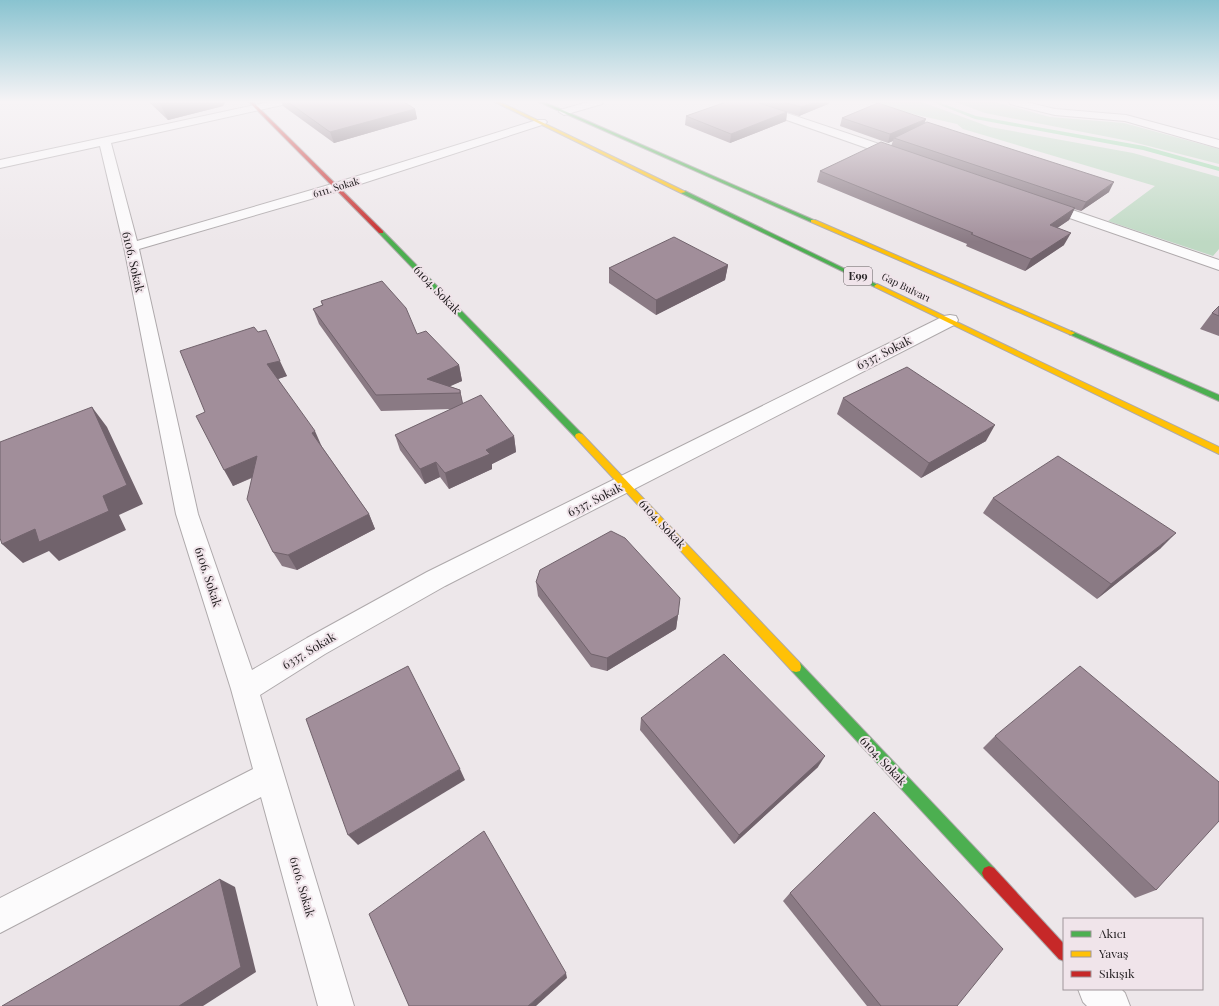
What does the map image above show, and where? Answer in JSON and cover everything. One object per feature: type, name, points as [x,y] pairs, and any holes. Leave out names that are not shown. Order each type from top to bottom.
[{"type":"main road","name":"6104. Sokak","points":[[298,149],[625,484],[1063,953]]},
{"type":"main road","name":"Gap Bulvarı","points":[[597,149],[1219,452]]},
{"type":"main road","name":"Gap Bulvarı","points":[[649,149],[1219,398]]},
{"type":"street","points":[[0,164],[72,149]]},
{"type":"street","name":"6106. Sokak","points":[[107,149],[130,247],[187,514],[245,689],[336,1006]]},
{"type":"street","name":"6111. Sokak","points":[[130,247],[337,187],[456,149]]},
{"type":"street","points":[[880,149],[912,160]]},
{"type":"street","points":[[1032,201],[1219,265]]},
{"type":"street","name":"6337. Sokak","points":[[245,689],[316,646],[436,579],[950,320]]},
{"type":"street","points":[[0,916],[270,776]]},
{"type":"street","points":[[1097,990],[1112,1006]]},
{"type":"green space","points":[[1030,149],[1111,149],[1133,153],[1219,177],[1219,249],[1213,256],[1108,221],[1155,186]]},
{"type":"green space","points":[[1160,149],[1219,149],[1219,164]]},
{"type":"building","points":[[866,149],[901,149],[1075,208],[1050,225],[1071,233],[1031,259],[971,234],[973,233],[820,171]]},
{"type":"building","points":[[927,149],[1011,149],[1114,182],[1086,202]]},
{"type":"building","points":[[674,237],[728,265],[656,300],[609,268]]},
{"type":"building","points":[[382,281],[406,308],[417,334],[426,331],[459,365],[427,379],[460,390],[460,393],[376,395],[313,309],[323,305],[321,301]]},
{"type":"building","points":[[1219,306],[1219,316],[1212,313]]},
{"type":"building","points":[[254,327],[258,332],[266,330],[280,361],[267,364],[315,431],[312,433],[369,514],[288,555],[273,552],[247,499],[257,456],[224,470],[196,416],[205,412],[180,351]]},
{"type":"building","points":[[907,367],[995,425],[929,463],[843,398]]},
{"type":"building","points":[[481,395],[514,436],[486,450],[490,454],[445,473],[436,462],[420,469],[395,435]]},
{"type":"building","points":[[92,407],[127,485],[103,496],[109,511],[39,542],[35,529],[2,544],[0,538],[0,442]]},
{"type":"building","points":[[1058,456],[1176,533],[1111,584],[993,498]]},
{"type":"building","points":[[611,531],[625,538],[680,598],[678,615],[607,658],[591,654],[536,582],[540,570]]},
{"type":"building","points":[[724,654],[825,756],[739,835],[641,718]]},
{"type":"building","points":[[408,666],[460,769],[348,835],[306,719]]},
{"type":"building","points":[[1080,666],[1219,782],[1219,821],[1156,890],[995,736]]},
{"type":"building","points":[[874,812],[1003,949],[957,1006],[881,1006],[790,893]]},
{"type":"building","points":[[484,831],[566,973],[528,1006],[409,1006],[369,914]]},
{"type":"building","points":[[220,879],[241,967],[179,1006],[2,1006]]},
{"type":"waterway","points":[[1147,149],[1219,169]]},
{"type":"traffic: fast","points":[[648,149],[813,221]]},
{"type":"traffic: fast","points":[[683,192],[877,286]]},
{"type":"traffic: fast","points":[[381,232],[579,436]]},
{"type":"traffic: fast","points":[[1071,333],[1219,398]]},
{"type":"traffic: fast","points":[[796,667],[989,873]]},
{"type":"traffic: slow","points":[[594,149],[683,192]]},
{"type":"traffic: slow","points":[[813,221],[1071,333]]},
{"type":"traffic: slow","points":[[877,286],[1219,451]]},
{"type":"traffic: slow","points":[[579,436],[796,667]]},
{"type":"traffic: jam","points":[[298,149],[381,232]]},
{"type":"traffic: jam","points":[[989,873],[1063,953]]}]
